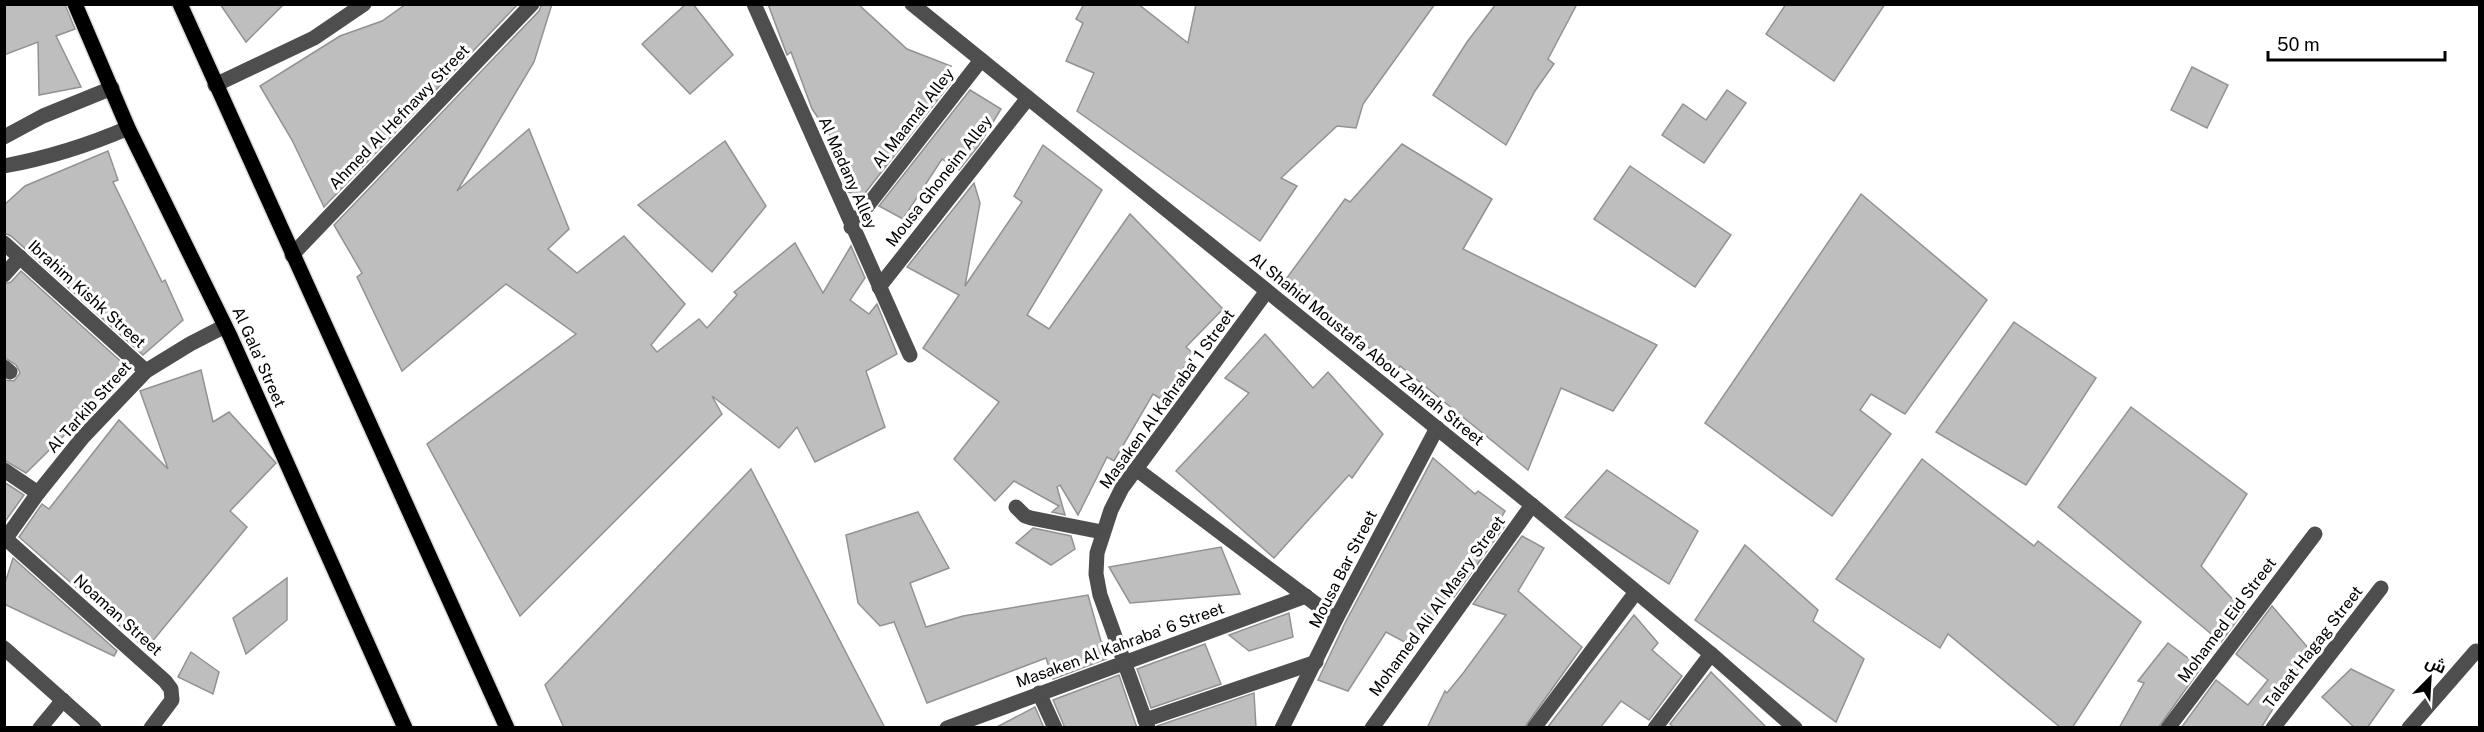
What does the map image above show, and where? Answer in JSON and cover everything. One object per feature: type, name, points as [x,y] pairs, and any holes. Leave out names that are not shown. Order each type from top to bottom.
[{"type":"main road","name":"Al Gala' Street","points":[[75,4],[128,128],[225,326],[405,728]]},
{"type":"main road","points":[[180,4],[507,728]]},
{"type":"street","points":[[215,85],[314,38],[364,4]]},
{"type":"street","name":"Ahmed Al Hefnawy Street","points":[[292,255],[532,4]]},
{"type":"street","name":"Al Madany Alley","points":[[754,4],[851,227],[910,355]]},
{"type":"street","name":"Al Shahid Moustafa Abou Zahrah Street","points":[[912,4],[1532,505],[1711,654],[1795,728]]},
{"type":"street","name":"Al Maamal Alley","points":[[851,227],[981,60]]},
{"type":"street","points":[[5,137],[43,116],[112,88]]},
{"type":"street","name":"Mousa Ghoneim Alley","points":[[879,287],[1028,98]]},
{"type":"street","points":[[4,166],[92,142],[128,128]]},
{"type":"street","name":"Ibrahim Kishk Street","points":[[4,243],[146,371]]},
{"type":"street","points":[[4,275],[20,257]]},
{"type":"street","name":"Masaken Al Kahraba' 1 Street","points":[[1146,724],[1100,595],[1096,574],[1096,553],[1102,532],[1118,495],[1267,291]]},
{"type":"street","name":"Al Tarkib Street","points":[[5,540],[38,493],[83,437],[146,371],[225,326]]},
{"type":"street","name":"Mousa Bar Street","points":[[1282,728],[1336,619],[1437,428]]},
{"type":"street","points":[[1136,469],[1336,619]]},
{"type":"street","points":[[4,471],[38,493]]},
{"type":"street","name":"Mohamed Ali Al Masry Street","points":[[1372,728],[1532,505]]},
{"type":"street","points":[[1016,507],[1031,518],[1102,532]]},
{"type":"street","name":"Mohamed Eid Street","points":[[2168,728],[2315,534]]},
{"type":"street","name":"Noaman Street","points":[[5,540],[165,681],[171,689],[172,700],[151,728]]},
{"type":"street","name":"Talaat Hagag Street","points":[[2272,728],[2381,588]]},
{"type":"street","points":[[1534,728],[1636,592]]},
{"type":"street","name":"Masaken Al Kahraba' 6 Street","points":[[947,728],[1306,596]]},
{"type":"street","points":[[2409,728],[2475,651]]},
{"type":"street","points":[[1655,728],[1711,654]]},
{"type":"street","points":[[8,658],[63,700],[94,728]]},
{"type":"street","points":[[1146,724],[1316,662]]},
{"type":"street","points":[[1040,693],[1055,728]]},
{"type":"street","points":[[40,728],[63,700]]},
{"type":"building","points":[[4,4],[65,4],[75,29],[56,36],[81,87],[39,95],[38,42],[4,55]]},
{"type":"building","points":[[220,4],[284,4],[246,42]]},
{"type":"building","points":[[406,4],[518,4],[324,207],[292,140],[260,86],[340,36],[382,21]]},
{"type":"building","points":[[542,4],[552,4],[534,62],[457,191],[529,129],[569,229],[548,249],[577,273],[624,236],[685,304],[651,345],[657,352],[699,319],[707,328],[737,295],[734,292],[795,243],[823,293],[851,246],[865,278],[850,300],[869,314],[877,304],[897,354],[866,371],[885,427],[815,462],[797,427],[779,448],[712,396],[722,414],[520,616],[427,444],[576,334],[506,284],[402,371],[357,277],[362,273],[334,225],[539,11]]},
{"type":"building","points":[[686,4],[693,4],[733,55],[690,94],[642,44]]},
{"type":"building","points":[[768,4],[858,4],[907,49],[951,66],[945,75],[953,80],[862,197],[848,192],[834,160],[841,152],[812,109],[791,52],[787,55]]},
{"type":"building","points":[[1084,4],[1138,4],[1188,43],[1196,4],[1435,4],[1363,104],[1356,128],[1337,126],[1281,178],[1297,186],[1260,241],[1077,111],[1094,73],[1066,61],[1083,23],[1076,19]]},
{"type":"building","points":[[1496,4],[1577,4],[1548,59],[1554,64],[1535,91],[1506,145],[1433,95],[1467,42]]},
{"type":"building","points":[[1786,4],[1885,4],[1834,81],[1766,34]]},
{"type":"building","points":[[2192,67],[2228,85],[2207,128],[2171,110]]},
{"type":"building","points":[[970,90],[1001,109],[979,145],[959,170],[942,159],[903,219],[879,206]]},
{"type":"building","points":[[1727,90],[1746,103],[1704,163],[1662,135],[1683,104],[1706,120]]},
{"type":"building","points":[[725,141],[766,206],[712,272],[638,205]]},
{"type":"building","points":[[1402,144],[1492,199],[1463,249],[1657,345],[1613,411],[1561,388],[1528,470],[1400,366],[1397,371],[1286,279],[1345,199],[1350,202]]},
{"type":"building","points":[[1043,145],[1102,190],[1027,315],[1049,329],[1130,214],[1223,309],[1186,347],[1194,354],[1161,399],[1153,394],[1114,461],[1107,457],[1078,515],[1060,485],[1057,487],[1065,515],[1052,512],[1059,506],[1014,481],[995,501],[954,459],[999,402],[923,348],[959,295],[907,267],[974,183],[980,203],[965,286],[1022,202],[1014,196]]},
{"type":"building","points":[[108,151],[118,180],[113,182],[162,282],[165,280],[183,320],[143,355],[11,236],[4,233],[4,205],[25,186]]},
{"type":"building","points":[[1630,166],[1731,235],[1695,287],[1594,219]]},
{"type":"building","points":[[1861,194],[1987,300],[1905,414],[1871,394],[1860,410],[1891,434],[1832,516],[1705,423]]},
{"type":"building","points":[[21,271],[126,366],[114,381],[84,408],[96,404],[26,473],[4,460],[4,380],[14,381],[20,373],[16,365],[4,357],[4,284],[11,282]]},
{"type":"building","points":[[2014,322],[2096,378],[2026,485],[1936,432]]},
{"type":"building","points":[[1265,334],[1313,388],[1328,372],[1383,434],[1352,478],[1349,475],[1274,558],[1176,471],[1249,393],[1225,378]]},
{"type":"building","points":[[201,370],[213,422],[229,412],[276,463],[230,511],[247,527],[146,649],[19,537],[42,504],[49,509],[119,420],[168,469],[140,391]]},
{"type":"building","points":[[2131,407],[2247,494],[2201,566],[2244,611],[2221,642],[2058,507]]},
{"type":"building","points":[[1433,458],[1475,494],[1478,491],[1505,511],[1498,523],[1504,527],[1454,597],[1448,595],[1412,646],[1386,632],[1348,691],[1318,680],[1345,623]]},
{"type":"building","points":[[1922,459],[2034,546],[2038,541],[2141,622],[2072,728],[2061,728],[1948,634],[1940,648],[1836,579]]},
{"type":"building","points":[[751,469],[885,728],[564,728],[545,685]]},
{"type":"building","points":[[1607,470],[1698,531],[1669,584],[1565,517]]},
{"type":"building","points":[[4,482],[24,495],[4,523]]},
{"type":"building","points":[[918,512],[949,568],[910,583],[926,627],[963,616],[1088,595],[1106,659],[1053,679],[1046,658],[927,703],[894,622],[880,626],[858,603],[846,535]]},
{"type":"building","points":[[1033,528],[1071,536],[1075,549],[1051,565],[1016,543]]},
{"type":"building","points":[[1522,536],[1544,548],[1518,591],[1582,647],[1524,728],[1427,728],[1445,691],[1447,693],[1464,672],[1506,615],[1473,604]]},
{"type":"building","points":[[1745,545],[1818,610],[1813,621],[1864,659],[1836,722],[1695,620]]},
{"type":"building","points":[[1221,547],[1240,594],[1130,603],[1109,567]]},
{"type":"building","points":[[13,558],[117,651],[114,656],[4,604],[4,586]]},
{"type":"building","points":[[287,578],[287,620],[246,654],[233,618]]},
{"type":"building","points":[[2272,606],[2310,650],[2261,728],[2181,728],[2216,680],[2248,705],[2268,680],[2236,654]]},
{"type":"building","points":[[1289,613],[1293,637],[1249,651],[1229,635]]},
{"type":"building","points":[[1634,615],[1658,643],[1652,650],[1682,676],[1649,720],[1621,701],[1600,728],[1547,728]]},
{"type":"building","points":[[2168,643],[2201,668],[2158,728],[2119,728],[2144,683],[2138,681]]},
{"type":"building","points":[[1205,644],[1221,684],[1151,708],[1137,669]]},
{"type":"building","points":[[191,652],[219,672],[213,694],[178,677]]},
{"type":"building","points":[[2351,669],[2394,690],[2367,728],[2355,728],[2322,697]]},
{"type":"building","points":[[1711,672],[1767,728],[1674,728],[1670,724]]},
{"type":"building","points":[[1119,675],[1137,728],[1065,728],[1053,700]]},
{"type":"building","points":[[1254,693],[1256,728],[1157,728],[1157,726]]},
{"type":"building","points":[[1035,707],[1044,728],[995,728]]}]
